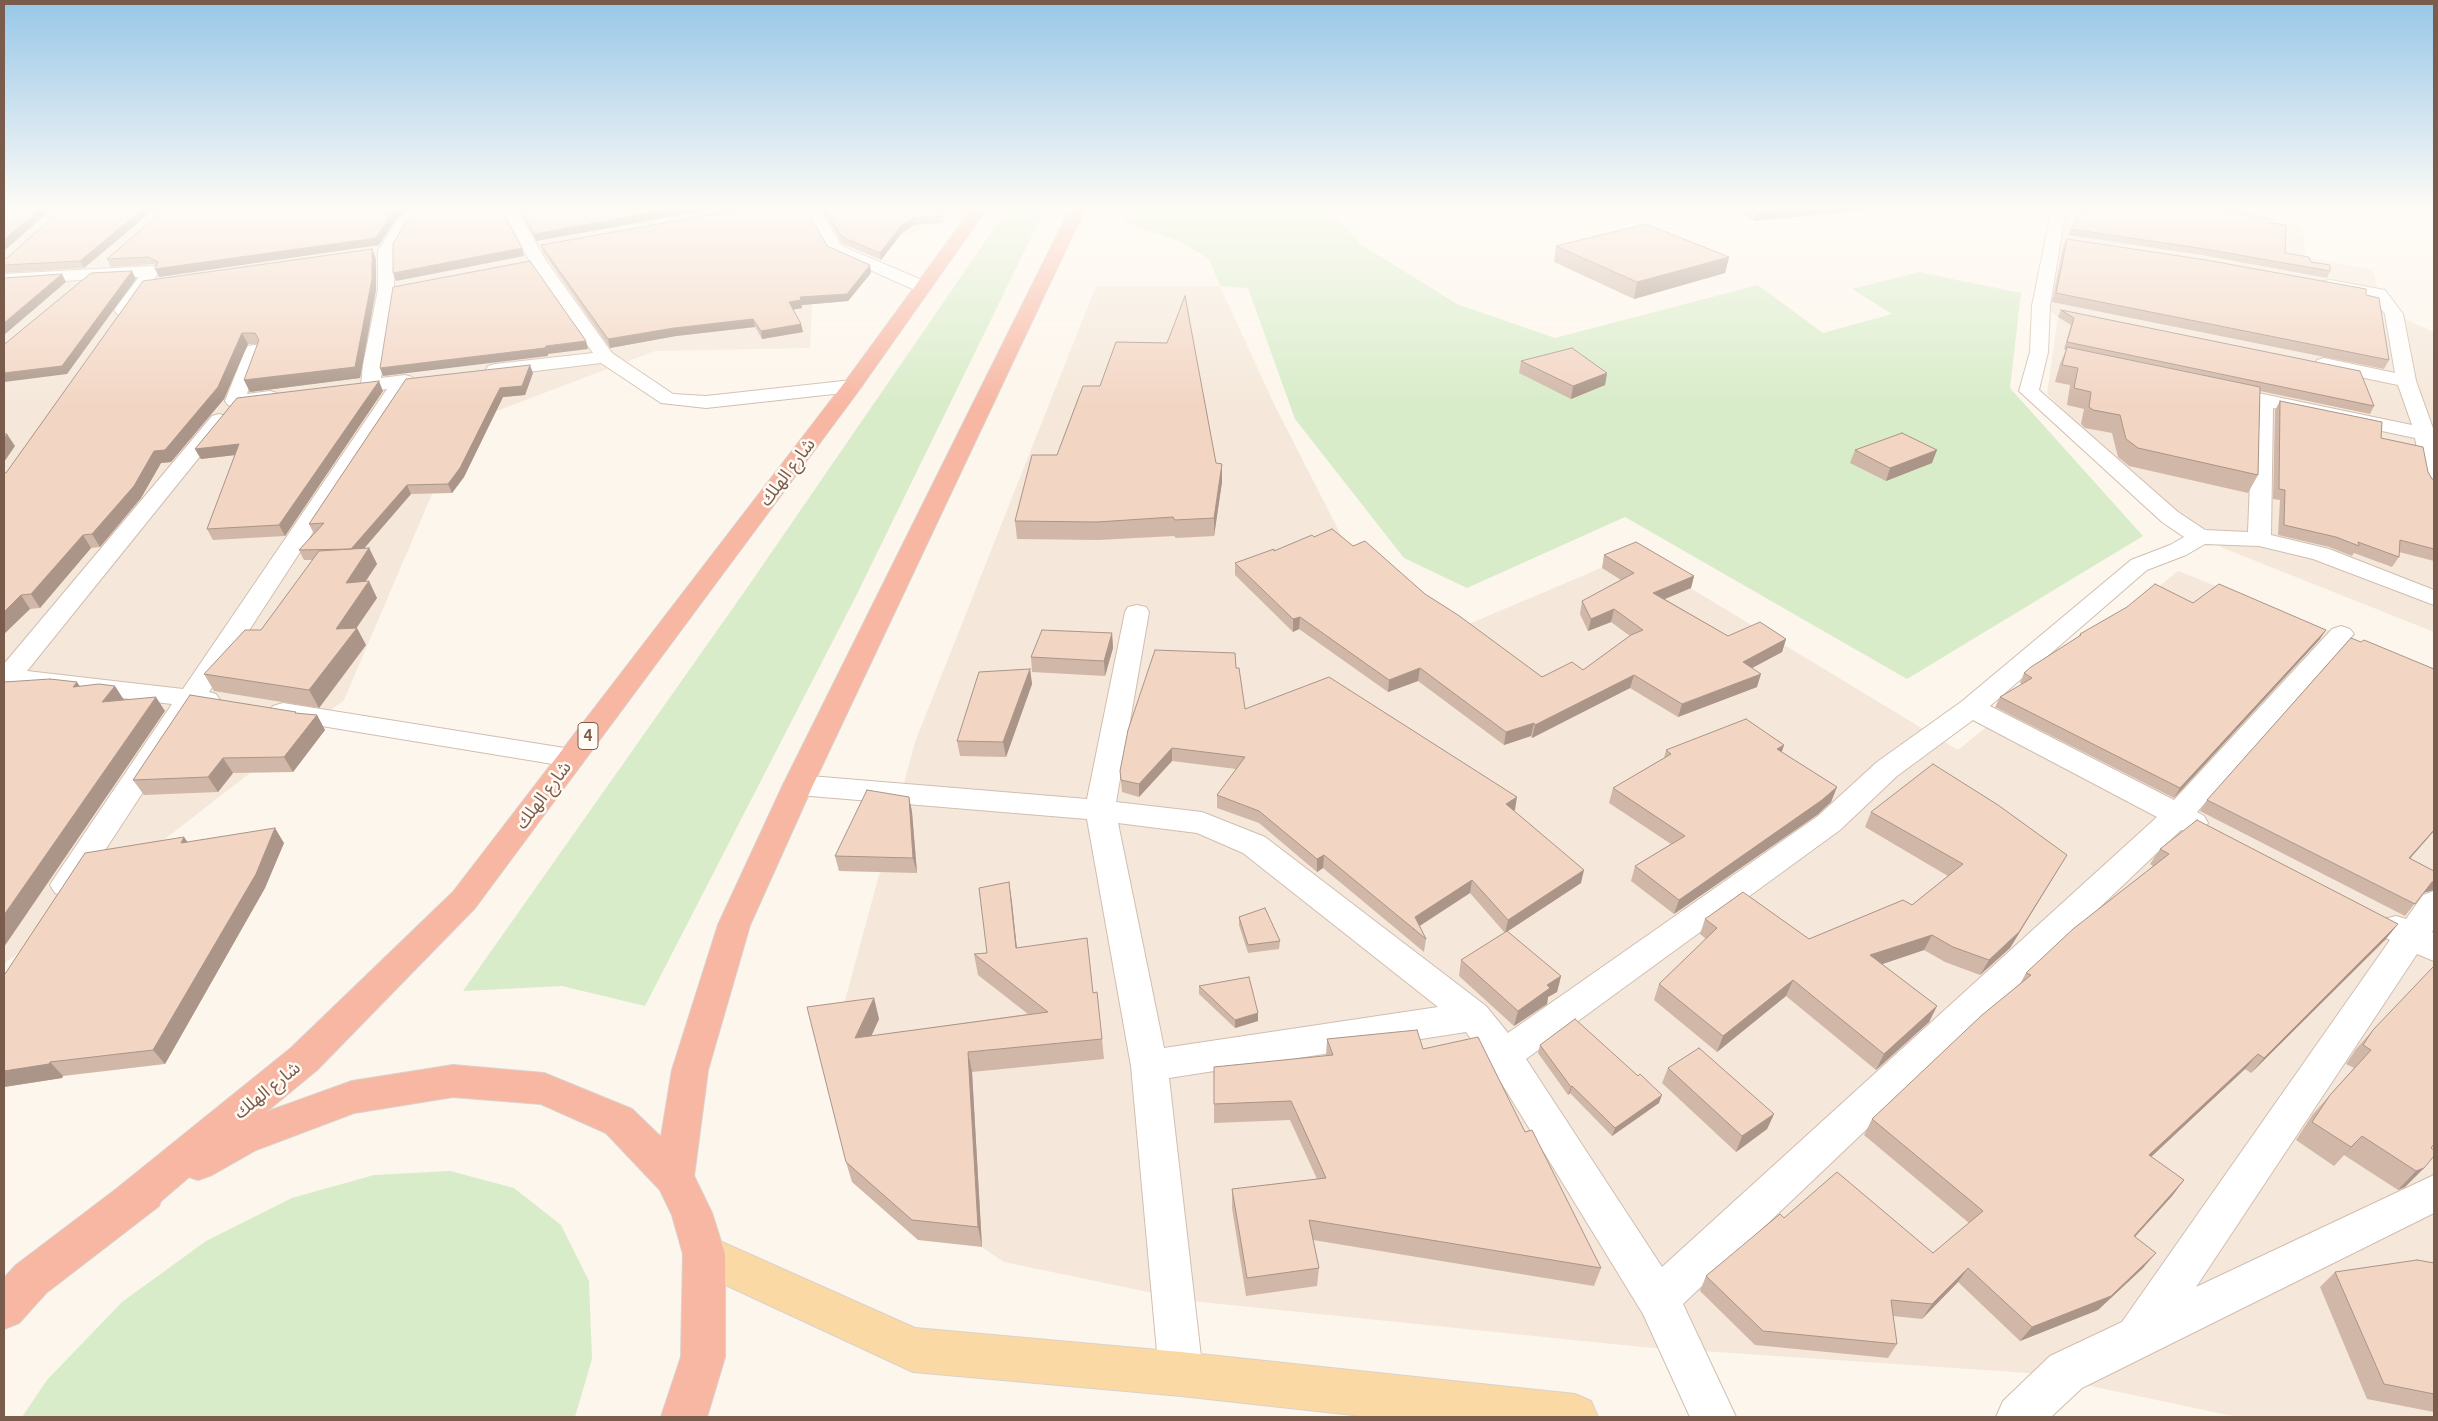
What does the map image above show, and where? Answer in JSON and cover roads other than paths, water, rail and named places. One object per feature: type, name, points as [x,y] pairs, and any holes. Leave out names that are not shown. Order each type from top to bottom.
[{"type":"highway","name":"شارع الهلك","points":[[129,1202],[304,1059],[464,900],[852,386],[933,273]]},
{"type":"highway","points":[[674,1177],[690,1070],[734,925],[798,785],[1047,273]]},
{"type":"highway","points":[[4,1308],[31,1280],[129,1202],[242,1138],[352,1097],[453,1081],[544,1089],[619,1121],[674,1177],[692,1213],[704,1254],[703,1357],[684,1417]]},
{"type":"main road","points":[[704,1254],[913,1350],[1180,1374],[1575,1417]]},
{"type":"street","points":[[73,289],[91,273]]},
{"type":"street","points":[[4,279],[122,273]]},
{"type":"street","points":[[112,324],[150,273]]},
{"type":"street","points":[[370,385],[386,290],[386,273]]},
{"type":"street","points":[[547,273],[605,357],[668,399],[706,402],[852,386]]},
{"type":"street","points":[[892,273],[923,287]]},
{"type":"street","points":[[2056,273],[2050,308],[2049,354],[2029,391],[2170,517],[2200,537]]},
{"type":"street","points":[[2310,281],[2379,294],[2394,314],[2406,381],[2425,434],[2434,482]]},
{"type":"street","points":[[141,286],[160,283]]},
{"type":"street","points":[[386,290],[405,286]]},
{"type":"street","points":[[5,678],[235,401],[254,350]]},
{"type":"street","points":[[480,372],[605,357]]},
{"type":"street","points":[[2310,361],[2406,381]]},
{"type":"street","points":[[53,903],[191,698],[412,380],[351,388]]},
{"type":"street","points":[[2204,388],[2425,434]]},
{"type":"street","points":[[235,401],[284,395]]},
{"type":"street","points":[[2259,538],[2262,400]]},
{"type":"street","points":[[1504,1055],[1829,822],[1887,769],[1970,708],[2139,565],[2178,550],[2200,537],[2259,538],[2321,554],[2434,598]]},
{"type":"street","points":[[1137,612],[1100,810],[1150,1066],[1180,1374]]},
{"type":"street","points":[[1658,1299],[2178,816],[2341,634]]},
{"type":"street","points":[[5,678],[230,704]]},
{"type":"street","points":[[1970,708],[2221,838]]},
{"type":"street","points":[[259,709],[571,758]]},
{"type":"street","points":[[798,785],[1100,810],[1202,823],[1254,845],[1474,1016],[1504,1055],[1658,1299],[1713,1417]]},
{"type":"street","points":[[2136,1339],[2423,942],[2434,903]]},
{"type":"street","points":[[2368,914],[2423,942]]},
{"type":"street","points":[[1150,1066],[1474,1016]]},
{"type":"street","points":[[2019,1417],[2066,1372],[2434,1193]]}]
